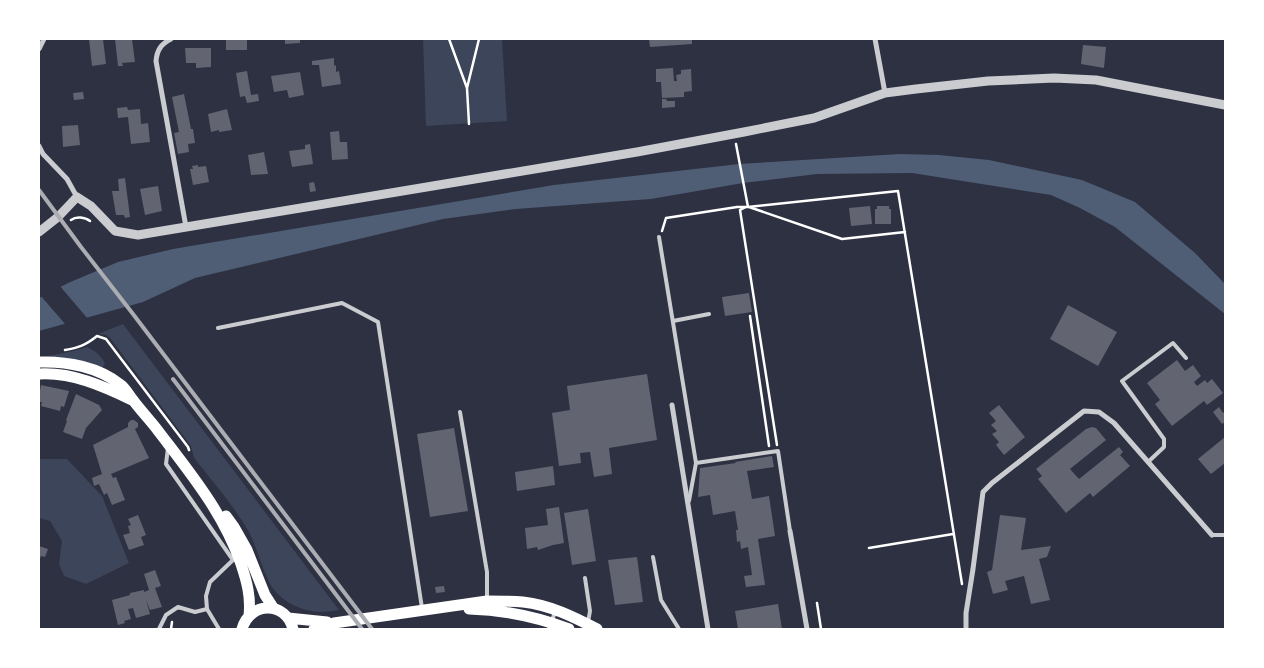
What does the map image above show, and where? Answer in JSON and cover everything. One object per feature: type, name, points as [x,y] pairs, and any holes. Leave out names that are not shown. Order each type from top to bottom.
[{"type":"main road","points":[[39,362],[64,363],[86,367],[106,375],[122,386],[204,492],[228,532],[235,557],[249,592],[249,616]]},
{"type":"main road","points":[[39,374],[64,375],[83,379],[133,401]]},
{"type":"main road","points":[[204,492],[220,508],[234,528],[247,550],[265,595],[274,609]]},
{"type":"main road","points":[[314,629],[334,623],[428,610],[524,602],[555,610],[593,627]]},
{"type":"main road","points":[[487,606],[532,617],[550,626],[569,629]]},
{"type":"main road","points":[[242,629],[249,616],[263,608],[282,612],[288,618],[293,629]]},
{"type":"main road","points":[[288,618],[334,623]]},
{"type":"street","points":[[39,49],[43,39]]},
{"type":"street","points":[[171,39],[157,51],[156,61],[186,227]]},
{"type":"street","points":[[875,39],[885,94]]},
{"type":"street","points":[[39,146],[43,154],[68,179],[77,197],[91,206],[115,231],[138,235],[637,152],[814,118],[885,94],[916,89],[988,81],[1054,78],[1096,80],[1225,106]]},
{"type":"street","points":[[39,232],[58,217],[77,197]]},
{"type":"street","points":[[672,405],[708,629]]},
{"type":"street","points":[[966,629],[966,613],[983,492],[1084,411],[1099,412],[1114,423],[1212,535]]},
{"type":"street","points":[[790,531],[806,629]]},
{"type":"lane","points":[[659,237],[696,463],[688,503]]},
{"type":"lane","points":[[218,328],[342,303],[378,322],[428,610]]},
{"type":"lane","points":[[673,321],[709,314]]},
{"type":"lane","points":[[1148,462],[1164,447],[1164,439],[1122,381],[1173,343],[1186,358]]},
{"type":"lane","points":[[460,412],[487,572],[487,606]]},
{"type":"lane","points":[[168,444],[166,464],[191,502],[235,557],[210,582],[206,596],[207,609],[219,629]]},
{"type":"lane","points":[[696,463],[778,451],[790,531]]},
{"type":"lane","points":[[1212,535],[1225,535]]},
{"type":"lane","points":[[653,557],[661,600],[678,629]]},
{"type":"lane","points":[[585,578],[593,627]]},
{"type":"lane","points":[[159,629],[166,615],[178,607],[195,612],[207,609]]},
{"type":"lane","points":[[550,626],[555,610]]},
{"type":"path","points":[[449,39],[467,88],[470,124]]},
{"type":"path","points":[[467,88],[479,39]]},
{"type":"path","points":[[738,151],[748,207]]},
{"type":"path","points":[[659,237],[666,218],[737,207],[898,191],[962,586]]},
{"type":"path","points":[[778,451],[740,210],[748,207],[842,239],[905,232]]},
{"type":"path","points":[[69,221],[80,217],[94,223]]},
{"type":"path","points":[[750,316],[770,452]]},
{"type":"path","points":[[64,351],[79,348],[96,336]]},
{"type":"path","points":[[869,548],[953,534]]},
{"type":"path","points":[[816,603],[821,629]]},
{"type":"shaded area","points":[[423,39],[502,39],[507,121],[426,126]]},
{"type":"shaded area","points":[[900,154],[939,155],[989,160],[1082,180],[1135,202],[1195,253],[1225,284],[1225,314],[1115,227],[1051,195],[912,173],[817,174],[743,183],[651,199],[516,209],[443,219],[195,278],[143,302],[39,331],[39,298],[68,283],[118,262],[173,249],[554,185],[739,164]]},
{"type":"shaded area","points":[[123,324],[339,610],[320,612],[305,610],[284,600],[273,589],[249,532],[230,503],[194,458],[191,446],[110,338],[106,335],[98,334]]},
{"type":"shaded area","points":[[87,347],[95,351],[103,360],[105,363],[102,369],[39,358],[73,351]]},
{"type":"shaded area","points":[[39,459],[67,459],[102,496],[129,563],[86,584],[64,576],[59,564],[62,541],[50,521],[39,518]]},
{"type":"pier","points":[[59,285],[88,319],[66,325],[40,295]]},
{"type":"building","points":[[89,39],[103,39],[106,64],[92,66]]},
{"type":"building","points":[[115,39],[132,39],[135,62],[122,63],[123,66],[118,66]]},
{"type":"building","points":[[226,39],[247,39],[247,50],[226,50]]},
{"type":"building","points":[[285,39],[300,39],[300,43],[285,44]]},
{"type":"building","points":[[649,39],[692,39],[692,44],[650,47]]},
{"type":"building","points":[[1083,45],[1106,47],[1104,68],[1081,64]]},
{"type":"building","points":[[185,48],[211,48],[211,67],[196,68],[196,63],[186,63]]},
{"type":"building","points":[[334,58],[334,66],[336,65],[336,72],[339,71],[341,84],[322,87],[319,65],[312,65],[312,61]]},
{"type":"building","points":[[673,68],[674,81],[677,81],[676,75],[681,74],[681,70],[691,69],[692,91],[684,92],[684,97],[662,98],[661,82],[656,82],[656,69]]},
{"type":"building","points":[[247,71],[251,95],[258,94],[259,101],[247,103],[245,96],[240,97],[236,73]]},
{"type":"building","points":[[300,72],[304,95],[289,98],[287,90],[274,92],[271,76]]},
{"type":"building","points":[[83,92],[84,99],[74,100],[73,93]]},
{"type":"building","points":[[184,94],[195,143],[188,144],[189,152],[178,154],[174,133],[179,132],[172,97]]},
{"type":"building","points":[[662,99],[675,101],[675,107],[662,108]]},
{"type":"building","points":[[127,107],[128,110],[140,109],[141,124],[148,123],[150,142],[131,144],[128,117],[118,118],[117,108]]},
{"type":"building","points":[[227,109],[232,130],[211,132],[208,114]]},
{"type":"building","points":[[78,125],[80,145],[63,147],[62,126]]},
{"type":"building","points":[[339,131],[340,142],[347,142],[348,159],[332,160],[330,132]]},
{"type":"building","points":[[310,144],[313,164],[292,167],[289,151],[305,149],[305,145]]},
{"type":"building","points":[[264,152],[268,174],[251,175],[248,155]]},
{"type":"building","points":[[198,165],[198,167],[206,166],[209,182],[193,185],[190,169],[193,169],[192,166]]},
{"type":"building","points":[[125,178],[130,217],[125,218],[124,215],[116,215],[112,191],[119,191],[118,179]]},
{"type":"building","points":[[314,182],[316,191],[310,192],[309,183]]},
{"type":"building","points":[[158,186],[162,211],[145,215],[140,189]]},
{"type":"building","points":[[870,206],[872,224],[851,226],[849,208]]},
{"type":"building","points":[[877,206],[889,206],[889,209],[891,209],[891,224],[875,224],[875,209],[877,209]]},
{"type":"building","points":[[749,293],[752,312],[725,316],[722,297]]},
{"type":"building","points":[[1068,305],[1117,332],[1098,366],[1050,339]]},
{"type":"building","points":[[1177,360],[1185,371],[1193,365],[1201,376],[1194,382],[1197,386],[1205,380],[1207,383],[1212,379],[1223,393],[1207,405],[1204,401],[1172,426],[1155,404],[1160,400],[1147,383]]},
{"type":"building","points":[[647,374],[657,440],[609,448],[612,474],[594,477],[590,452],[580,453],[581,463],[559,466],[552,413],[570,410],[567,386]]},
{"type":"building","points":[[41,385],[69,391],[64,407],[61,406],[60,411],[41,406],[42,402],[39,402],[39,396]]},
{"type":"building","points":[[76,394],[99,405],[102,410],[86,428],[82,439],[63,432]]},
{"type":"building","points":[[999,405],[1025,437],[1004,455],[996,445],[999,442],[992,434],[997,431],[991,425],[996,421],[989,413]]},
{"type":"building","points":[[1219,407],[1223,413],[1225,411],[1225,422],[1222,424],[1213,412]]},
{"type":"building","points":[[131,420],[138,423],[138,427],[135,429],[149,458],[111,474],[113,478],[116,477],[125,500],[112,505],[107,493],[104,495],[99,484],[94,486],[92,478],[102,474],[93,445],[128,427],[128,423]]},
{"type":"building","points":[[454,428],[468,511],[430,517],[417,434]]},
{"type":"building","points":[[1096,428],[1106,440],[1070,469],[1079,479],[1119,447],[1123,452],[1120,455],[1130,466],[1093,497],[1090,493],[1066,513],[1038,479],[1042,476],[1036,469],[1086,429]]},
{"type":"building","points":[[1225,437],[1225,463],[1211,474],[1198,459]]},
{"type":"building","points":[[772,456],[774,467],[747,471],[752,499],[769,496],[775,536],[758,539],[765,585],[746,587],[744,576],[752,575],[748,547],[741,549],[740,541],[737,542],[736,530],[738,530],[735,511],[713,515],[710,495],[698,497],[700,468]]},
{"type":"building","points":[[553,466],[555,485],[517,491],[515,472]]},
{"type":"building","points":[[559,507],[564,543],[538,550],[537,547],[527,549],[525,528],[548,525],[546,509]]},
{"type":"building","points":[[588,509],[596,561],[572,565],[564,513]]},
{"type":"building","points":[[138,515],[146,535],[141,537],[144,545],[129,550],[123,535],[130,533],[128,526],[131,525],[128,519]]},
{"type":"building","points":[[1000,515],[1026,518],[1021,550],[1051,546],[1047,557],[1039,559],[1050,600],[1031,604],[1024,576],[1005,581],[1008,590],[993,594],[987,572],[992,570]]},
{"type":"building","points":[[39,546],[48,549],[45,557],[41,556],[39,561]]},
{"type":"building","points":[[637,557],[643,602],[615,605],[608,560]]},
{"type":"building","points":[[155,570],[161,586],[155,588],[162,607],[150,610],[146,600],[150,614],[136,618],[133,608],[128,609],[131,619],[118,625],[112,600],[130,595],[130,593],[149,590],[144,574]]},
{"type":"building","points":[[444,586],[445,592],[436,593],[435,587]]},
{"type":"building","points":[[778,604],[782,629],[738,629],[735,611]]},
{"type":"railway","points":[[39,190],[372,629]]},
{"type":"railway","points":[[173,379],[362,629]]}]
